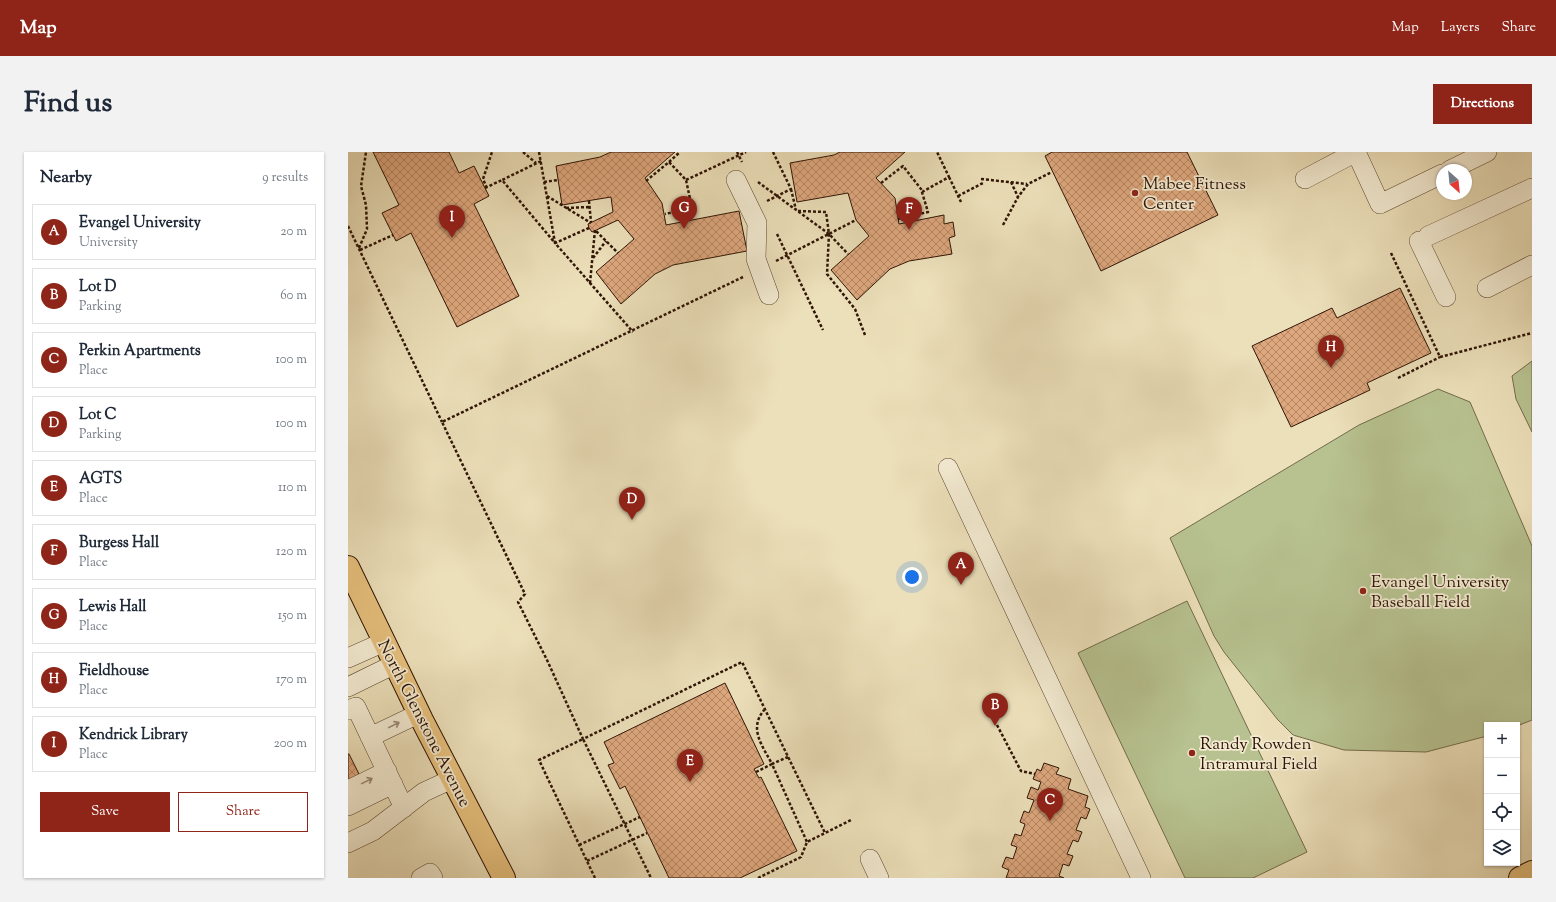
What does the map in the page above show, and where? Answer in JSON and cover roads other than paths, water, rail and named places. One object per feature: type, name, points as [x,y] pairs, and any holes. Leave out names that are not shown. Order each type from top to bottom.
[{"type":"main road","name":"North Glenstone Avenue","points":[[348,567],[353,590],[384,642],[418,714],[504,878]]},
{"type":"main road","points":[[1520,878],[1532,872]]},
{"type":"lane","points":[[1305,179],[1356,152],[1380,204],[1436,177]]},
{"type":"lane","points":[[1462,164],[1487,152]]},
{"type":"lane","points":[[745,176],[757,223],[756,259],[769,295]]},
{"type":"lane","points":[[1446,297],[1424,239],[1532,188]]},
{"type":"lane","points":[[1487,288],[1532,265]]},
{"type":"lane","points":[[948,468],[1141,878]]},
{"type":"lane","points":[[348,658],[384,642]]},
{"type":"lane","points":[[348,687],[395,664]]},
{"type":"lane","points":[[351,702],[370,737],[404,808]]},
{"type":"lane","points":[[370,737],[418,714]]},
{"type":"lane","points":[[348,790],[390,778]]},
{"type":"lane","points":[[348,806],[390,778]]},
{"type":"lane","points":[[348,843],[373,831],[424,792],[452,779]]},
{"type":"lane","points":[[870,860],[879,878]]},
{"type":"lane","points":[[421,878],[430,874],[433,878]]},
{"type":"place","name":"Mabee Fitness Center","points":[[1135,193]]},
{"type":"place","name":"Lewis Hall","points":[[684,229]]},
{"type":"place","name":"Burgess Hall","points":[[909,230]]},
{"type":"place","name":"Kendrick Library","points":[[452,238]]},
{"type":"place","name":"Fieldhouse","points":[[1331,368]]},
{"type":"place","name":"Lot C","points":[[632,520]]},
{"type":"place","name":"Evangel University","points":[[961,585]]},
{"type":"place","name":"Evangel University Baseball Field","points":[[1363,591]]},
{"type":"place","name":"Lot D","points":[[995,726]]},
{"type":"place","name":"Randy Rowden Intramural Field","points":[[1192,753]]},
{"type":"place","name":"AGTS","points":[[690,782]]},
{"type":"place","name":"Perkin Apartments","points":[[1050,821]]}]
